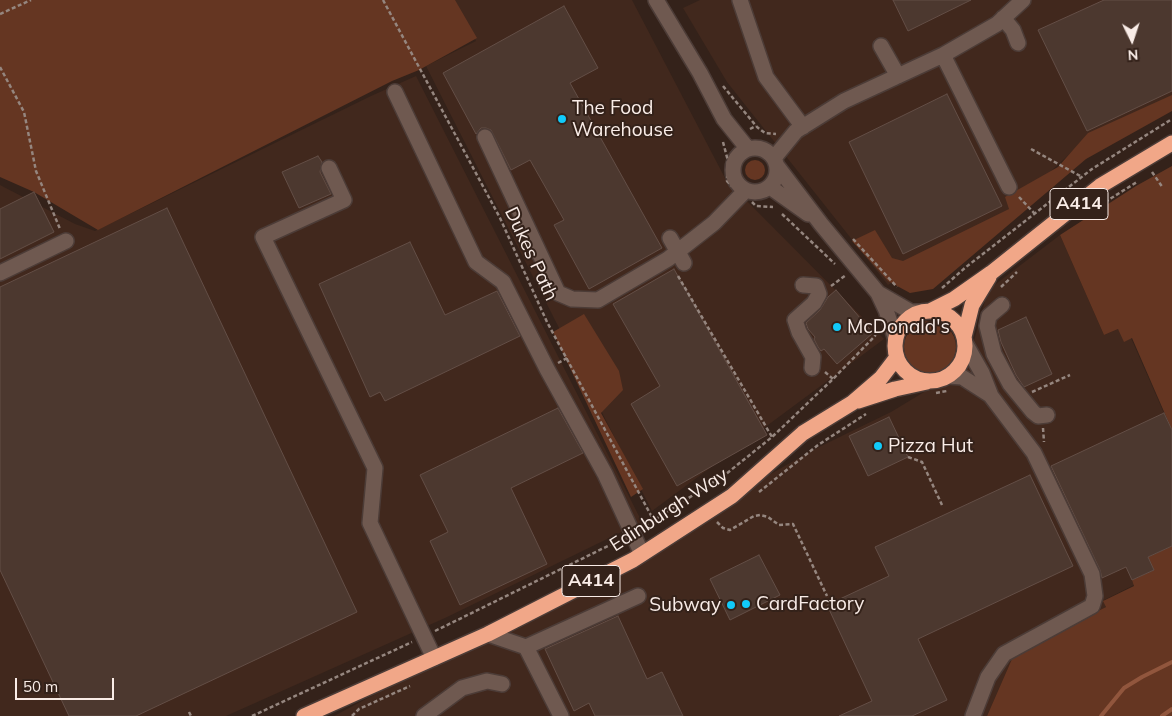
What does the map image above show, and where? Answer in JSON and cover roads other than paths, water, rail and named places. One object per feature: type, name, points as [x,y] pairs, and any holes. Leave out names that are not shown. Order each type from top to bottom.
[{"type":"highway","name":"A414","points":[[927,311],[954,299],[992,273],[1100,186],[1172,143]]},
{"type":"highway","name":"A414","points":[[964,340],[972,305],[992,273]]},
{"type":"highway","points":[[932,387],[907,371],[897,357],[896,340],[905,322],[917,314],[927,311],[937,312],[949,317],[958,326],[964,340],[964,354],[949,383]]},
{"type":"highway","name":"Edinburgh Way","points":[[304,716],[488,634],[642,554],[732,496],[803,433],[852,403],[881,378],[897,357]]},
{"type":"highway","name":"Edinburgh Way","points":[[852,403],[895,389],[932,387],[949,383]]},
{"type":"street","points":[[656,0],[700,73],[724,119],[748,149]]},
{"type":"street","points":[[740,0],[766,77],[803,127]]},
{"type":"street","points":[[485,137],[558,293],[572,299],[598,300],[677,258],[743,193],[758,193],[770,187],[777,174],[776,162],[796,131],[844,101],[943,55],[997,24],[1023,0]]},
{"type":"street","points":[[1003,18],[1013,30],[1018,43]]},
{"type":"street","points":[[881,46],[898,76]]},
{"type":"street","points":[[943,55],[1009,187]]},
{"type":"street","points":[[395,92],[476,262],[503,282],[547,369],[605,474],[642,554]]},
{"type":"street","points":[[724,119],[735,160]]},
{"type":"street","points":[[743,193],[732,174],[735,160],[738,155],[748,149],[762,149],[776,162],[821,224],[878,293],[896,340]]},
{"type":"street","points":[[329,168],[344,200],[263,237],[375,468],[370,523],[434,658]]},
{"type":"street","points":[[770,187],[821,224]]},
{"type":"street","points":[[670,238],[677,258]]},
{"type":"street","points":[[0,272],[66,241]]},
{"type":"street","points":[[803,285],[816,286],[819,294],[814,303],[795,320],[799,332],[813,357],[812,368]]},
{"type":"street","points":[[878,293],[911,312],[927,311]]},
{"type":"street","points":[[1002,305],[989,316],[987,326],[994,354],[1010,384],[1033,412],[1044,416]]},
{"type":"street","points":[[964,340],[982,373],[991,396]]},
{"type":"street","points":[[949,383],[962,376],[991,396],[1039,447],[1092,574],[1096,596],[1092,606],[1004,654],[988,677],[973,716]]},
{"type":"street","points":[[488,634],[526,647],[638,596]]},
{"type":"street","points":[[526,647],[561,716]]},
{"type":"street","points":[[424,716],[462,688],[487,681],[502,684]]},
{"type":"waterway","points":[[1101,716],[1124,688],[1172,662]]},
{"type":"waterway","points":[[1162,716],[1172,709]]},
{"type":"place","name":"The Food Warehouse","points":[[562,119]]},
{"type":"place","name":"McDonald's","points":[[837,327]]},
{"type":"place","name":"Pizza Hut","points":[[878,446]]},
{"type":"place","name":"CardFactory","points":[[746,604]]},
{"type":"place","name":"Subway","points":[[731,605]]}]
